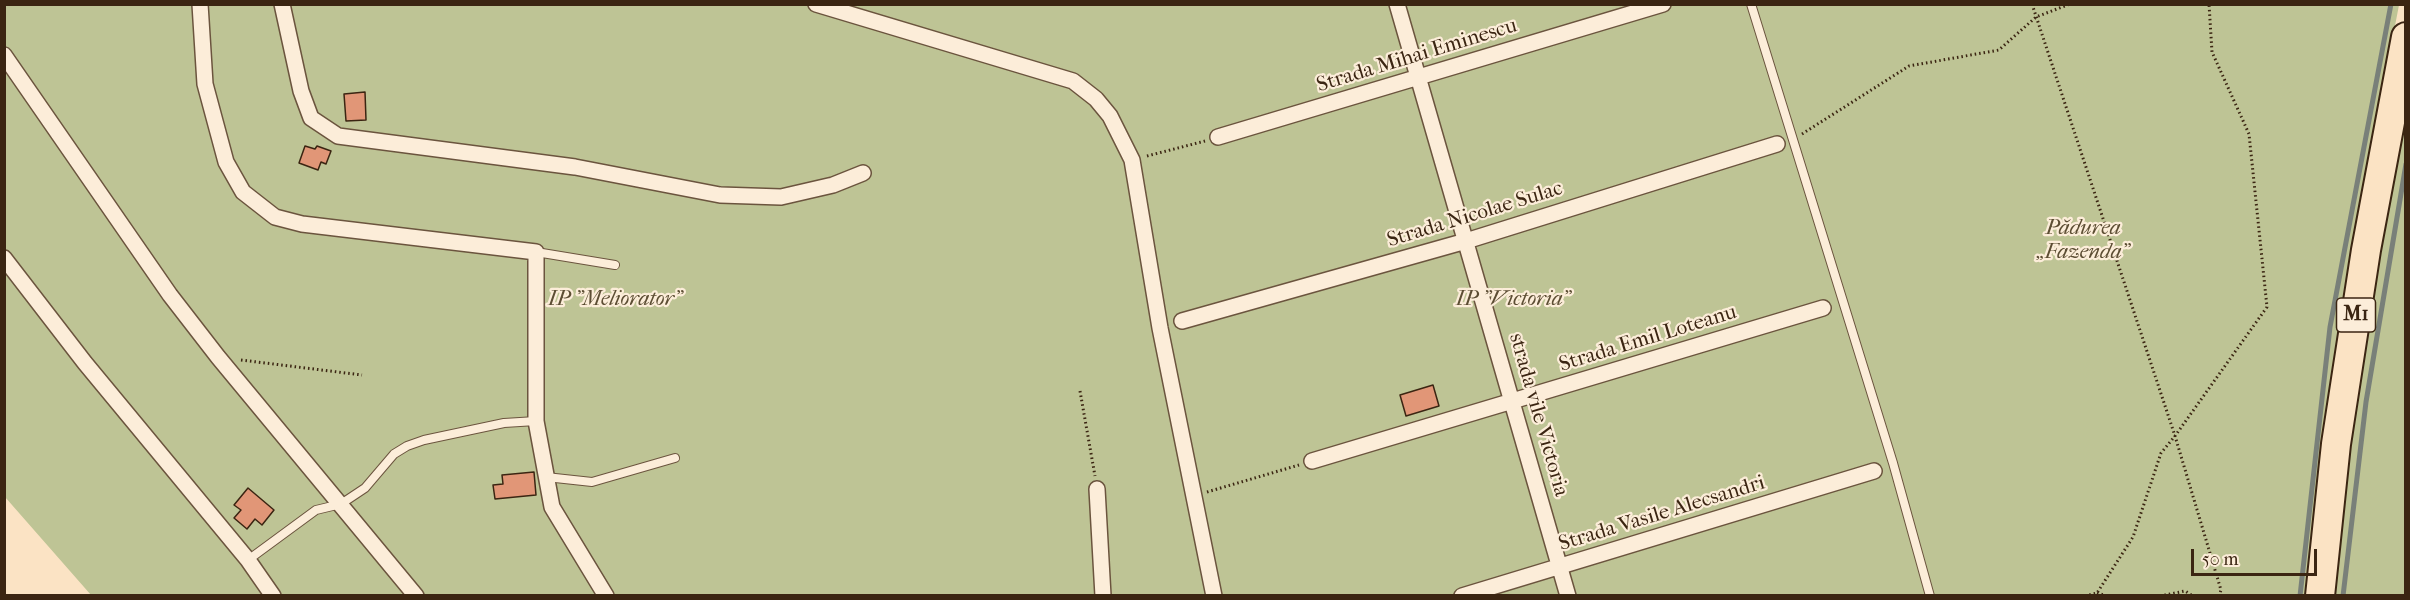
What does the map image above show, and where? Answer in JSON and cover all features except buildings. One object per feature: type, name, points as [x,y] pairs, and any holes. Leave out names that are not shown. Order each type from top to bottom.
[{"type":"highway","name":"M1","points":[[2320,596],[2339,422],[2366,250],[2406,37]]},
{"type":"street","points":[[200,4],[205,84],[226,162],[243,192],[274,217],[302,224],[536,252],[536,421],[552,507],[606,596]]},
{"type":"street","points":[[282,4],[301,91],[311,118],[338,136],[574,167],[720,195],[781,197],[833,185],[862,173]]},
{"type":"street","points":[[816,4],[1073,81],[1096,99],[1110,116],[1132,160],[1160,328],[1214,596]]},
{"type":"street","name":"strada vile Victoria","points":[[1397,4],[1568,596]]},
{"type":"street","name":"Strada Mihai Eminescu","points":[[1218,137],[1664,4]]},
{"type":"street","points":[[4,55],[170,295],[218,357],[416,596]]},
{"type":"street","name":"Strada Nicolae Sulac","points":[[1182,321],[1466,241],[1777,144]]},
{"type":"street","points":[[4,258],[85,363],[248,560],[273,596]]},
{"type":"street","name":"Strada Emil Loteanu","points":[[1312,461],[1512,403],[1823,308]]},
{"type":"street","name":"Strada Vasile Alecsandri","points":[[1462,596],[1874,471]]},
{"type":"street","points":[[1097,489],[1103,596]]},
{"type":"lane","points":[[1751,4],[1893,463],[1930,596]]},
{"type":"lane","points":[[536,252],[615,265]]},
{"type":"lane","points":[[248,560],[316,510],[342,504],[365,488],[394,454],[407,446],[424,440],[504,423],[536,421]]},
{"type":"lane","points":[[546,477],[592,482],[675,458]]},
{"type":"path","points":[[2032,4],[2175,436],[2221,596]]},
{"type":"path","points":[[1793,140],[1909,66],[1999,50],[2036,17],[2070,4]]},
{"type":"path","points":[[2097,593],[2133,537],[2161,453],[2267,308],[2249,134],[2212,52],[2209,4]]},
{"type":"path","points":[[1132,160],[1218,137]]},
{"type":"path","points":[[218,357],[362,375]]},
{"type":"path","points":[[1080,391],[1097,489]]},
{"type":"path","points":[[1194,496],[1312,461]]},
{"type":"path","points":[[2160,596],[2185,591],[2193,596]]},
{"type":"path","points":[[2085,596],[2097,593],[2106,596]]},
{"type":"green space","points":[[4,5],[2399,5],[2358,218],[2307,596],[91,595],[5,497]]},
{"type":"green space","points":[[2405,105],[2405,595],[2333,596],[2362,352]]},
{"type":"waterway","points":[[2300,596],[2330,327],[2391,4]]},
{"type":"waterway","points":[[2343,596],[2366,402],[2406,164]]},
{"type":"park label","name":"Pădurea „Fazenda”","points":[[2083,241]]},
{"type":"park label","name":"IP \"Meliorator\"","points":[[615,300]]},
{"type":"park label","name":"IP \"Victoria\"","points":[[1513,300]]}]
